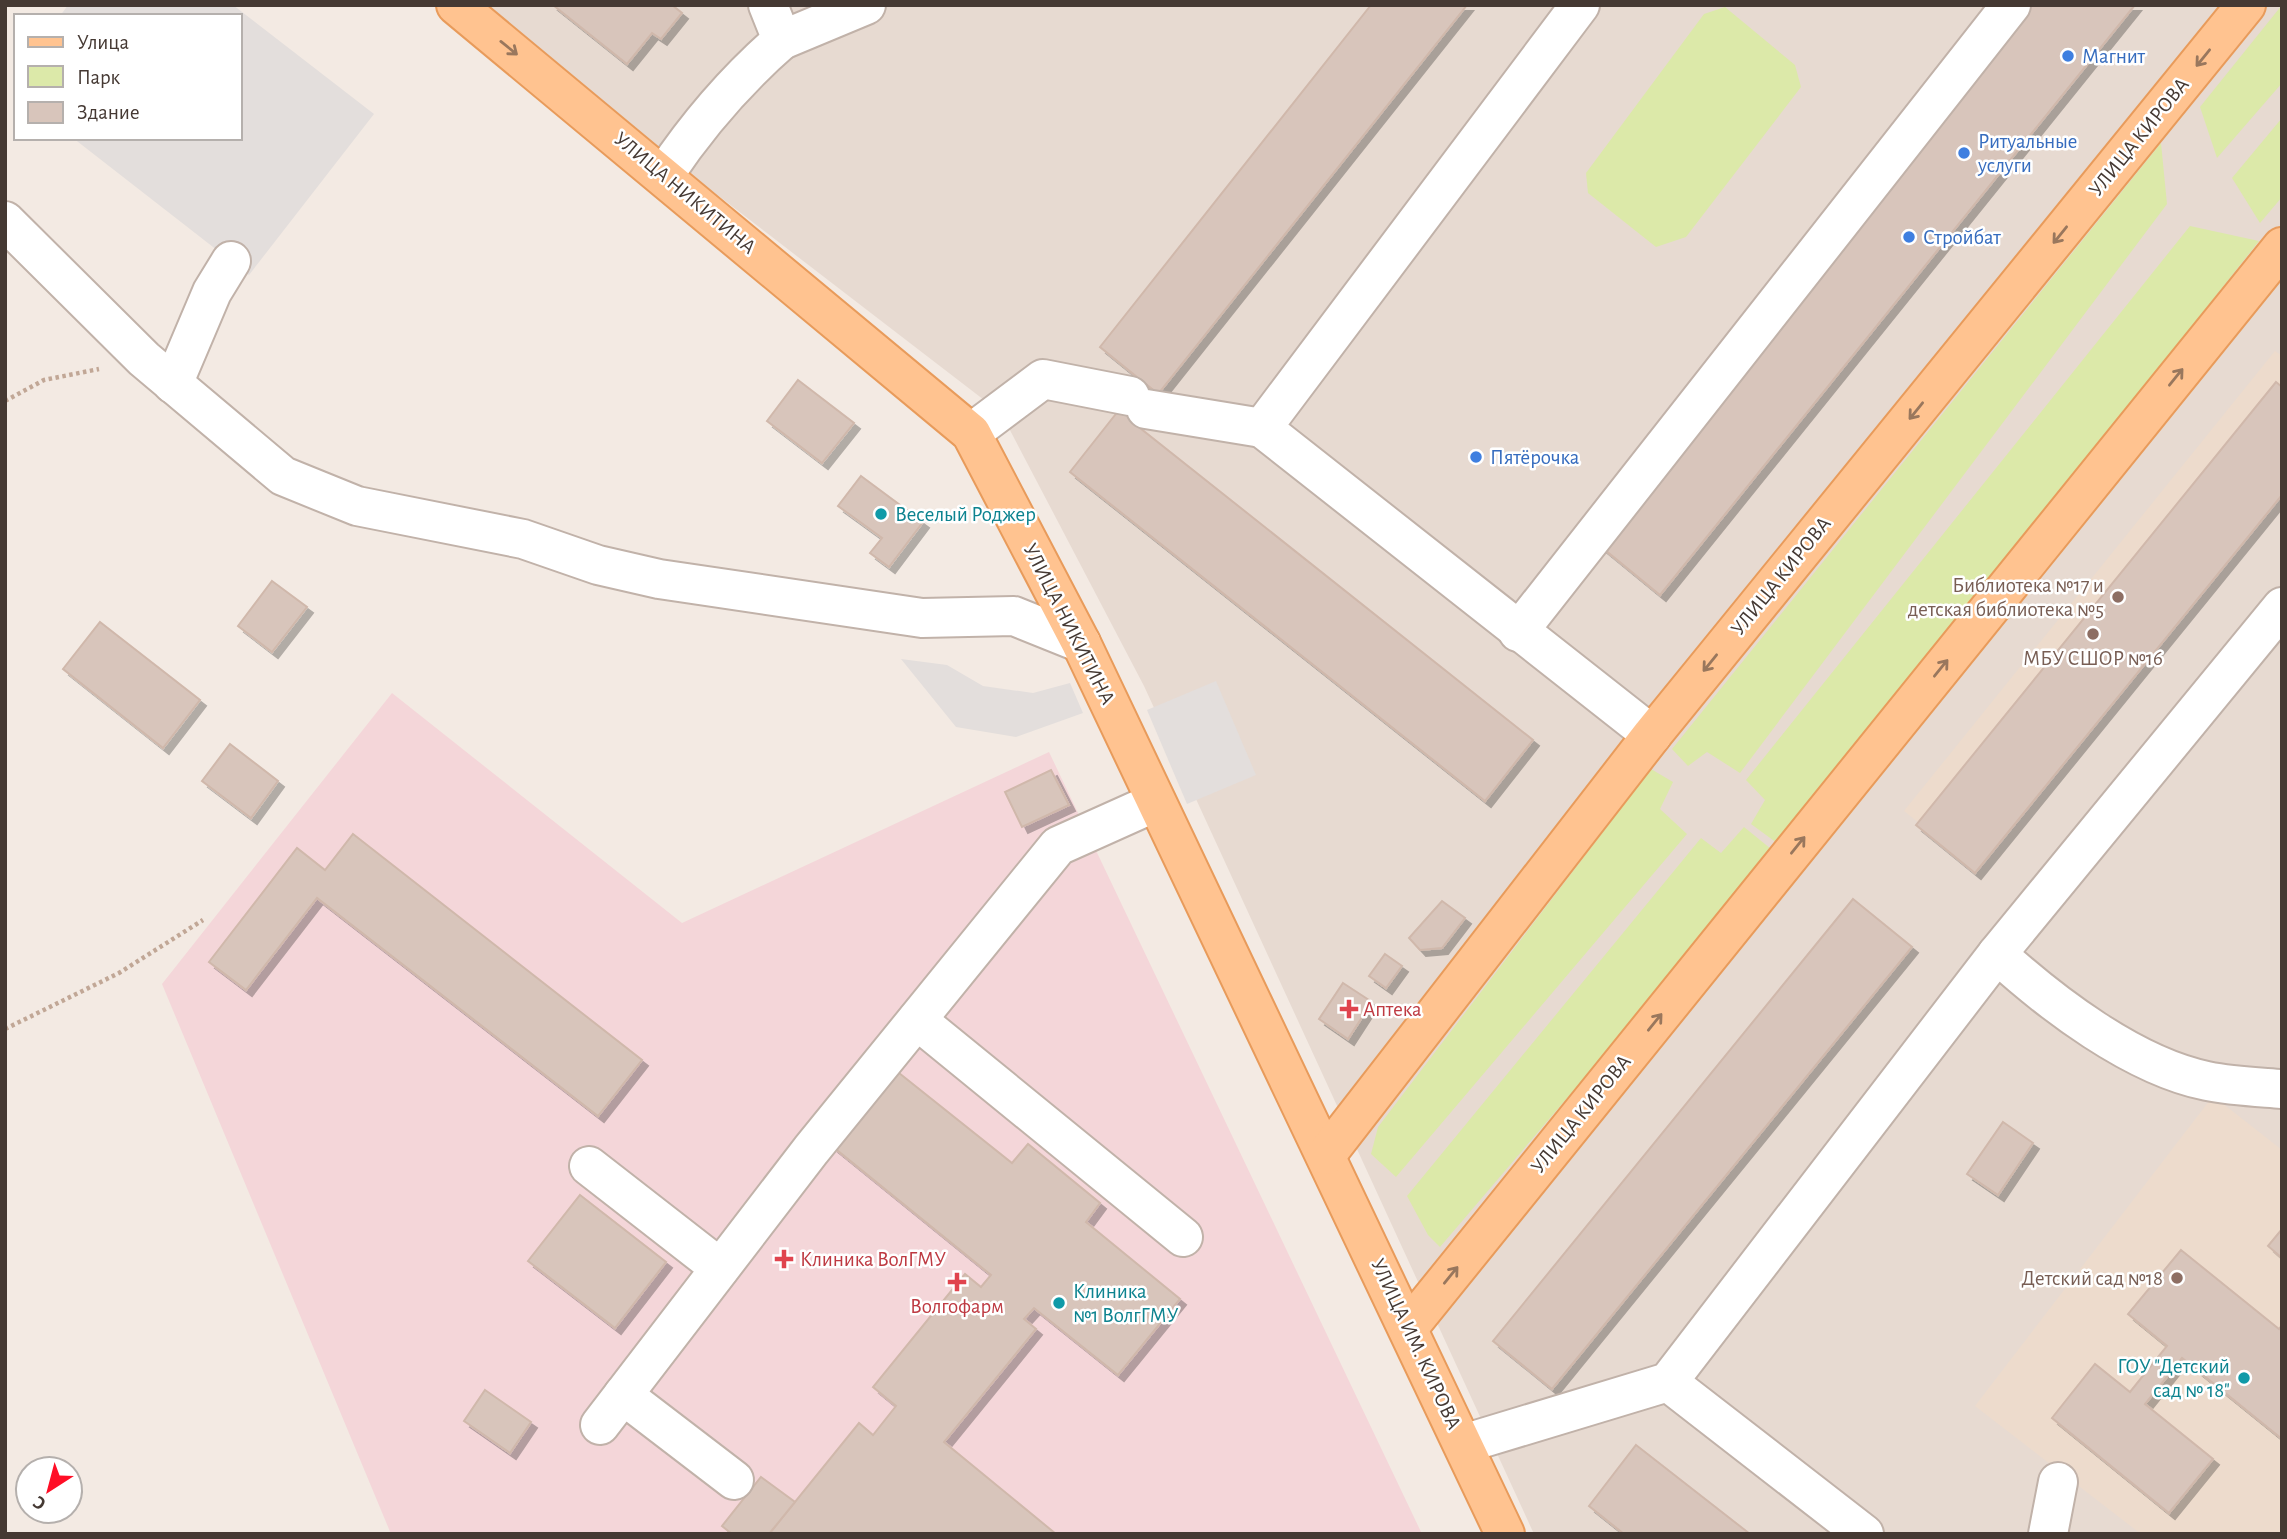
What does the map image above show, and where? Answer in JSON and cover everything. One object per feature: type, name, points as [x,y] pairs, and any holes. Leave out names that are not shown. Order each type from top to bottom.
[{"type":"main road","name":"УЛИЦА НИКИТИНА","points":[[456,5],[664,175],[971,433],[1081,643],[1326,1155]]},
{"type":"main road","name":"УЛИЦА КИРОВА","points":[[1326,1155],[1652,735],[2246,5]]},
{"type":"main road","name":"УЛИЦА КИРОВА","points":[[1408,1328],[2282,247]]},
{"type":"main road","name":"УЛИЦА ИМ. КИРОВА","points":[[1326,1155],[1505,1534]]},
{"type":"lane","points":[[768,5],[782,40]]},
{"type":"lane","points":[[664,175],[693,132],[717,104],[746,71],[782,40],[866,5]]},
{"type":"lane","points":[[1262,428],[1580,5]]},
{"type":"lane","points":[[1518,632],[2011,5]]},
{"type":"lane","points":[[5,221],[145,359],[283,476],[357,506],[523,539],[598,565],[659,579],[922,618],[1014,616],[1081,643]]},
{"type":"lane","points":[[173,384],[212,292],[231,261]]},
{"type":"lane","points":[[971,433],[1043,379],[1138,403],[1262,428],[1652,735]]},
{"type":"lane","points":[[1463,1444],[1668,1382],[1997,954],[2282,607]]},
{"type":"lane","points":[[600,1426],[720,1268],[1058,846],[1156,802]]},
{"type":"lane","points":[[1997,954],[2066,1010],[2141,1057],[2205,1080],[2282,1089]]},
{"type":"lane","points":[[917,1020],[1183,1237]]},
{"type":"lane","points":[[589,1166],[720,1268]]},
{"type":"lane","points":[[1668,1382],[1864,1534]]},
{"type":"lane","points":[[623,1395],[734,1480]]},
{"type":"lane","points":[[2048,1534],[2058,1482]]},
{"type":"path","points":[[5,401],[44,380],[145,359]]},
{"type":"path","points":[[5,1029],[119,973],[203,919]]},
{"type":"shaded area","points":[[68,5],[233,5],[374,114],[249,275],[76,140],[242,140],[242,14],[61,14]]},
{"type":"shaded area","points":[[477,5],[2282,5],[2282,1534],[1534,1534],[1144,686],[1001,413],[599,104]]},
{"type":"shaded area","name":"МБУ СШОР №16","points":[[2275,351],[2282,356],[2282,458],[1961,856],[1904,811]]},
{"type":"shaded area","points":[[901,659],[947,665],[983,686],[1033,693],[1070,683],[1083,713],[1016,737],[956,727]]},
{"type":"shaded area","points":[[1216,681],[1256,775],[1187,804],[1147,710]]},
{"type":"shaded area","name":"Клиника ВолГМУ","points":[[392,693],[682,923],[1049,752],[1422,1534],[391,1534],[162,984]]},
{"type":"shaded area","name":"Детский сад №18","points":[[2213,1096],[2282,1150],[2282,1534],[2141,1534],[1975,1406]]},
{"type":"green space","points":[[2282,5],[2282,83],[2217,158],[2200,107]]},
{"type":"green space","points":[[1725,7],[1795,65],[1801,87],[1686,237],[1656,247],[1588,193],[1586,173],[1704,14]]},
{"type":"green space","points":[[2282,118],[2282,197],[2260,223],[2232,178]]},
{"type":"green space","points":[[2161,143],[2167,204],[1740,773],[1707,752],[1688,766],[1672,749]]},
{"type":"green space","points":[[2190,226],[2259,241],[1781,846],[1751,824],[1765,800],[1746,780]]},
{"type":"green space","points":[[1651,769],[1673,782],[1660,809],[1687,834],[1396,1177],[1371,1154],[1378,1127]]},
{"type":"green space","points":[[1744,827],[1776,853],[1440,1247],[1428,1235],[1407,1196],[1701,838],[1721,853]]},
{"type":"building","points":[[553,5],[672,5],[682,13],[661,39],[652,33],[627,64]]},
{"type":"building","points":[[1371,5],[1467,5],[1158,394],[1100,347]]},
{"type":"building","points":[[2032,5],[2135,5],[1660,595],[1599,545]]},
{"type":"building","points":[[798,380],[854,423],[822,463],[767,421]]},
{"type":"building","points":[[1142,381],[1158,394],[1135,424],[1533,740],[1485,801],[1070,472]]},
{"type":"building","name":"МБУ СШОР №16","points":[[2276,382],[2282,387],[2282,495],[1975,873],[1916,825]]},
{"type":"building","name":"Веселый Роджер","points":[[861,476],[923,522],[889,567],[870,553],[882,538],[838,506]]},
{"type":"building","points":[[272,581],[307,607],[272,652],[238,626]]},
{"type":"building","points":[[100,622],[200,700],[163,748],[63,669]]},
{"type":"building","points":[[230,744],[278,781],[251,818],[202,781]]},
{"type":"building","points":[[1051,770],[1069,805],[1022,827],[1005,792]]},
{"type":"building","points":[[353,834],[642,1060],[598,1116],[317,898],[246,990],[209,962],[297,848],[325,870]]},
{"type":"building","points":[[1853,899],[1912,947],[1552,1389],[1493,1341]]},
{"type":"building","points":[[1442,901],[1465,918],[1442,948],[1420,950],[1409,938]]},
{"type":"building","points":[[1385,954],[1402,966],[1386,988],[1369,976]]},
{"type":"building","points":[[1343,983],[1372,1002],[1348,1039],[1319,1019]]},
{"type":"building","name":"Клиника №1 ВолгГМУ","points":[[894,1069],[1012,1163],[1028,1144],[1100,1203],[1086,1222],[1180,1299],[1118,1375],[1034,1308],[1024,1319],[1036,1329],[944,1442],[1056,1534],[769,1534],[859,1423],[873,1435],[896,1406],[873,1387],[965,1274],[981,1287],[991,1275],[832,1146]]},
{"type":"building","points":[[2003,1122],[2033,1143],[1998,1195],[1967,1174]]},
{"type":"building","points":[[580,1195],[666,1262],[615,1328],[528,1261]]},
{"type":"building","points":[[2282,1229],[2282,1258],[2268,1246]]},
{"type":"building","name":"ГОУ \"Детский сад № 18\"","points":[[2181,1250],[2279,1329],[2282,1325],[2282,1439],[2182,1358],[2145,1404],[2213,1459],[2169,1513],[2052,1418],[2095,1364],[2130,1392],[2167,1346],[2128,1314]]},
{"type":"building","points":[[485,1390],[531,1422],[510,1453],[464,1421]]},
{"type":"building","points":[[1636,1445],[1750,1534],[1624,1534],[1589,1506]]},
{"type":"building","points":[[761,1477],[795,1502],[769,1534],[732,1534],[722,1526]]},
{"type":"place","name":"Магнит","points":[[2068,56]]},
{"type":"place","name":"Ритуальные услуги","points":[[1964,153]]},
{"type":"place","name":"Стройбат","points":[[1909,237]]},
{"type":"place","name":"Пятёрочка","points":[[1476,457]]},
{"type":"place","name":"Веселый Роджер","points":[[881,514]]},
{"type":"place","name":"Библиотека №17 и детская библиотека №5","points":[[2118,597]]},
{"type":"place","name":"МБУ СШОР №16","points":[[2093,634]]},
{"type":"place","name":"Аптека","points":[[1349,1009]]},
{"type":"place","name":"Клиника ВолГМУ","points":[[784,1259]]},
{"type":"place","name":"Детский сад №18","points":[[2177,1278]]},
{"type":"place","name":"Волгофарм","points":[[957,1282]]},
{"type":"place","name":"Клиника №1 ВолгГМУ","points":[[1059,1303]]},
{"type":"place","name":"ГОУ \"Детский сад № 18\"","points":[[2244,1378]]}]
